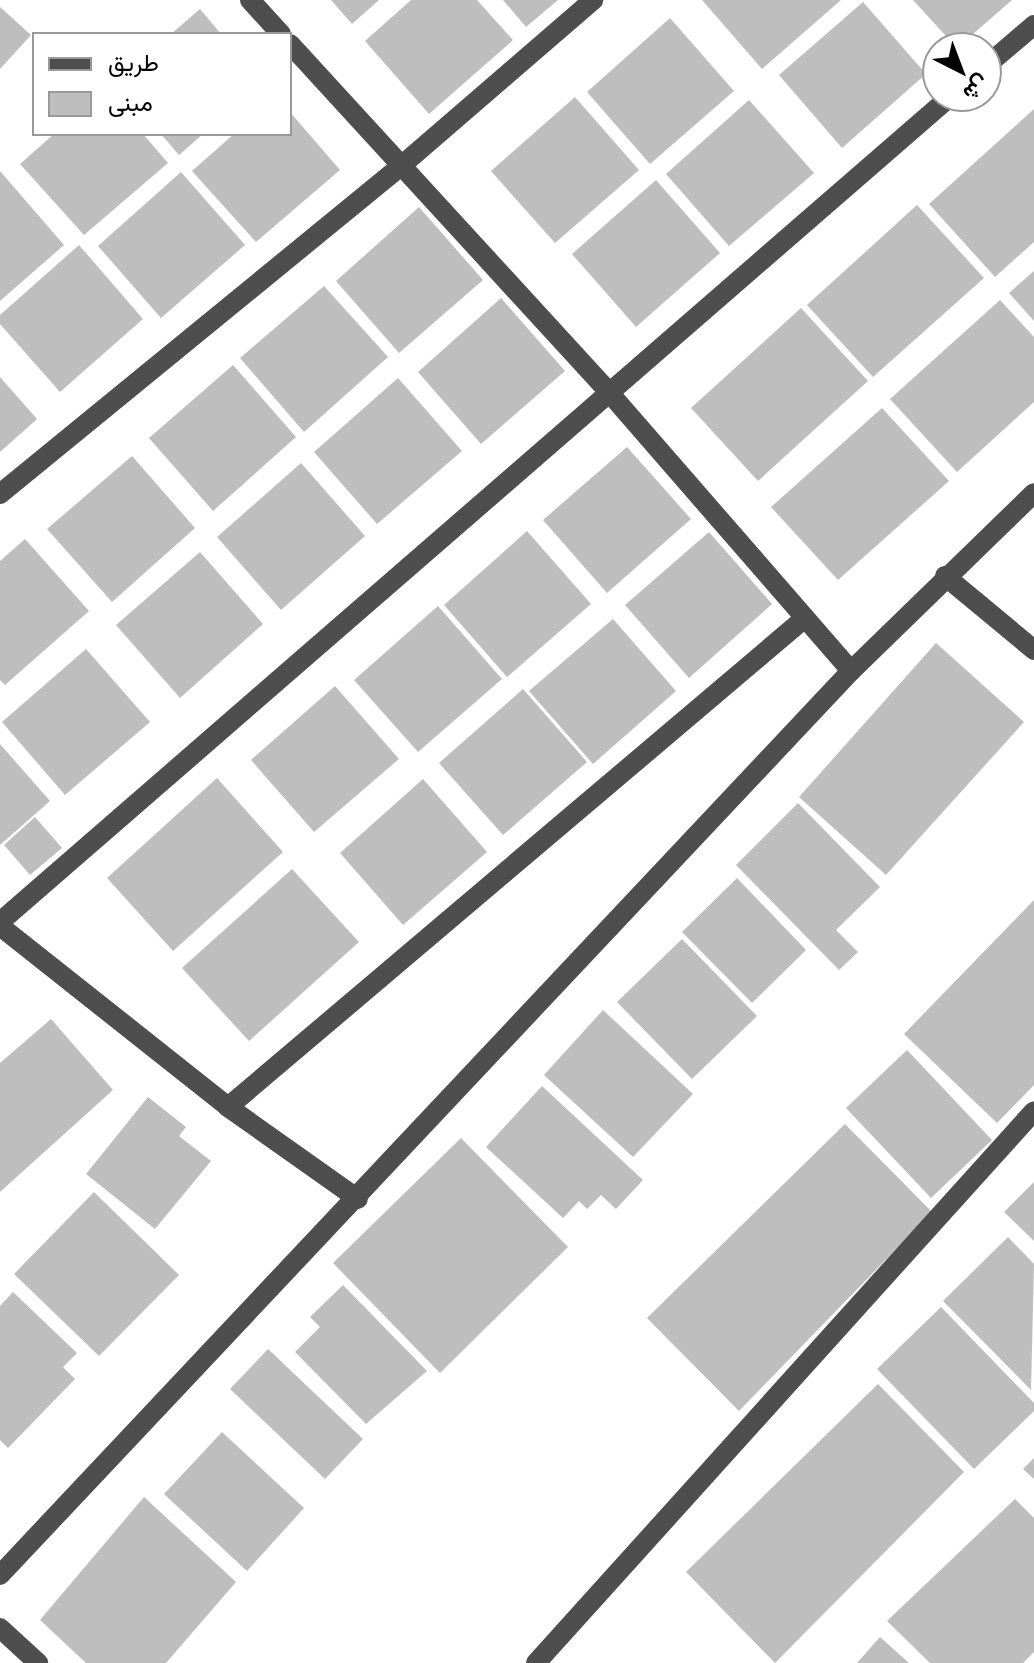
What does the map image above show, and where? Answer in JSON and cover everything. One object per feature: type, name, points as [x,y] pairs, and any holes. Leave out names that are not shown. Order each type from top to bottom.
[{"type":"street","points":[[250,0],[279,32]]},
{"type":"street","points":[[0,494],[401,166],[593,0]]},
{"type":"street","points":[[1002,52],[1034,25]]},
{"type":"street","points":[[292,46],[607,390],[851,671]]},
{"type":"street","points":[[358,1199],[228,1107],[0,924],[607,390],[932,112]]},
{"type":"street","points":[[0,1575],[358,1199],[851,671],[945,576],[1034,493]]},
{"type":"street","points":[[945,576],[1034,650]]},
{"type":"street","points":[[228,1107],[805,618]]},
{"type":"street","points":[[536,1663],[1034,1111]]},
{"type":"street","points":[[0,1628],[38,1663]]},
{"type":"building","points":[[331,0],[379,0],[352,24]]},
{"type":"building","points":[[411,0],[477,0],[513,40],[429,114],[365,41]]},
{"type":"building","points":[[503,0],[558,0],[526,27]]},
{"type":"building","points":[[702,0],[841,0],[762,69]]},
{"type":"building","points":[[913,0],[1012,0],[975,32],[942,32]]},
{"type":"building","points":[[863,2],[922,69],[922,78],[842,148],[779,75]]},
{"type":"building","points":[[0,7],[31,35],[0,69]]},
{"type":"building","points":[[200,9],[219,32],[173,32]]},
{"type":"building","points":[[670,18],[734,91],[650,164],[587,92]]},
{"type":"building","points":[[575,97],[639,170],[555,243],[491,171]]},
{"type":"building","points":[[749,100],[814,173],[729,246],[666,174]]},
{"type":"building","points":[[1034,109],[1034,242],[995,277],[929,204]]},
{"type":"building","points":[[292,114],[340,170],[256,242],[192,171],[232,136],[292,136]]},
{"type":"building","points":[[52,136],[145,136],[168,163],[84,235],[20,164]]},
{"type":"building","points":[[163,136],[201,136],[179,155]]},
{"type":"building","points":[[0,171],[64,245],[0,301]]},
{"type":"building","points":[[181,172],[245,245],[161,318],[98,246]]},
{"type":"building","points":[[656,180],[720,253],[636,327],[572,254]]},
{"type":"building","points":[[917,205],[984,278],[873,377],[807,305]]},
{"type":"building","points":[[419,207],[483,280],[399,353],[336,281]]},
{"type":"building","points":[[79,245],[143,319],[60,392],[0,324],[0,315]]},
{"type":"building","points":[[1034,271],[1034,321],[1009,293]]},
{"type":"building","points":[[324,286],[388,357],[304,432],[240,358]]},
{"type":"building","points":[[501,298],[565,371],[481,444],[418,372]]},
{"type":"building","points":[[1000,300],[1034,337],[1034,402],[957,472],[890,399]]},
{"type":"building","points":[[801,308],[868,381],[758,481],[691,408]]},
{"type":"building","points":[[233,365],[296,437],[213,511],[149,438]]},
{"type":"building","points":[[0,377],[37,419],[0,452]]},
{"type":"building","points":[[398,378],[462,451],[377,524],[314,452]]},
{"type":"building","points":[[882,408],[949,481],[838,580],[771,507]]},
{"type":"building","points":[[627,447],[691,519],[607,593],[543,520]]},
{"type":"building","points":[[132,456],[195,528],[112,602],[47,529]]},
{"type":"building","points":[[301,463],[365,536],[281,610],[217,537]]},
{"type":"building","points":[[527,531],[591,604],[507,677],[444,605]]},
{"type":"building","points":[[709,532],[772,604],[689,678],[625,605]]},
{"type":"building","points":[[25,539],[89,611],[5,685],[0,680],[0,561]]},
{"type":"building","points":[[200,552],[263,624],[180,698],[116,625]]},
{"type":"building","points":[[438,606],[502,679],[418,752],[354,680]]},
{"type":"building","points":[[613,619],[676,691],[593,764],[529,691]]},
{"type":"building","points":[[936,643],[1024,722],[886,875],[799,797]]},
{"type":"building","points":[[86,649],[150,722],[65,795],[2,722]]},
{"type":"building","points":[[335,686],[399,759],[314,832],[251,760]]},
{"type":"building","points":[[523,689],[587,762],[503,835],[439,763]]},
{"type":"building","points":[[0,744],[50,801],[0,845]]},
{"type":"building","points":[[217,778],[283,852],[173,951],[107,878]]},
{"type":"building","points":[[423,779],[487,852],[403,925],[340,853]]},
{"type":"building","points":[[798,803],[880,887],[836,930],[858,952],[839,970],[736,865]]},
{"type":"building","points":[[35,817],[62,848],[30,875],[4,845]]},
{"type":"building","points":[[292,869],[359,942],[249,1041],[182,968]]},
{"type":"building","points":[[737,878],[806,950],[752,1003],[682,932]]},
{"type":"building","points":[[1034,900],[1034,1085],[997,1123],[904,1034]]},
{"type":"building","points":[[682,939],[757,1016],[692,1079],[617,1002]]},
{"type":"building","points":[[603,1010],[693,1094],[633,1157],[544,1075]]},
{"type":"building","points":[[51,1019],[113,1090],[0,1192],[0,1063]]},
{"type":"building","points":[[907,1050],[992,1140],[931,1198],[846,1108]]},
{"type":"building","points":[[542,1086],[643,1180],[616,1209],[601,1195],[587,1209],[579,1201],[563,1218],[486,1147]]},
{"type":"building","points":[[148,1097],[186,1127],[179,1136],[211,1161],[155,1229],[86,1174]]},
{"type":"building","points":[[845,1124],[932,1212],[739,1411],[647,1318]]},
{"type":"building","points":[[461,1138],[568,1247],[440,1373],[333,1263]]},
{"type":"building","points":[[1034,1182],[1034,1241],[1004,1212]]},
{"type":"building","points":[[94,1192],[179,1275],[99,1356],[14,1274]]},
{"type":"building","points":[[1008,1237],[1034,1264],[1031,1390],[943,1301]]},
{"type":"building","points":[[343,1285],[427,1371],[366,1424],[295,1352],[320,1327],[310,1317]]},
{"type":"building","points":[[13,1292],[77,1353],[63,1367],[75,1379],[8,1448],[0,1440],[0,1306]]},
{"type":"building","points":[[941,1307],[1034,1403],[1034,1411],[974,1469],[877,1369]]},
{"type":"building","points":[[268,1349],[363,1439],[325,1479],[230,1389]]},
{"type":"building","points":[[878,1384],[964,1472],[775,1663],[686,1572]]},
{"type":"building","points":[[222,1432],[304,1508],[247,1571],[164,1494]]},
{"type":"building","points":[[1034,1458],[1034,1479],[1023,1469]]},
{"type":"building","points":[[144,1497],[236,1582],[166,1663],[86,1663],[40,1620]]},
{"type":"building","points":[[1015,1499],[1034,1518],[1034,1652],[1023,1663],[930,1663],[887,1621]]},
{"type":"building","points":[[880,1637],[909,1663],[857,1663]]}]
